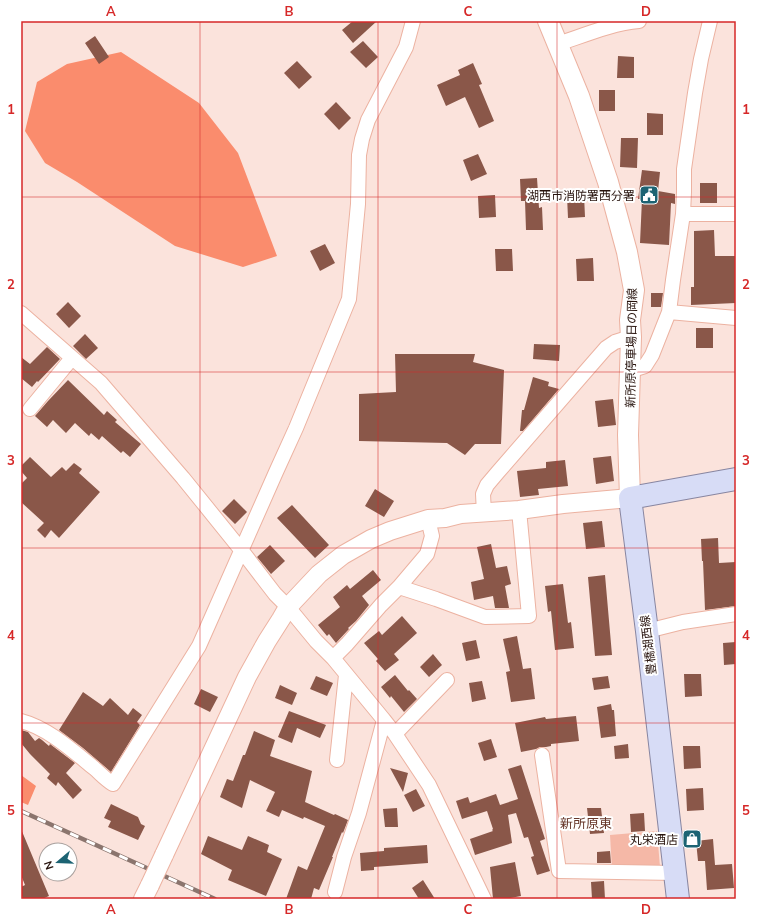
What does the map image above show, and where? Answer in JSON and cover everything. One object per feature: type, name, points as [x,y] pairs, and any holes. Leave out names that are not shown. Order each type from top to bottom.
[{"type":"main road","name":"新所原停車場日の岡線","points":[[548,21],[579,96],[608,182],[627,252],[634,290],[630,320],[631,337],[629,371],[628,435],[630,498]]},
{"type":"main road","points":[[630,498],[736,479]]},
{"type":"main road","name":"豊橋湖西線","points":[[630,498],[678,899]]},
{"type":"street","points":[[21,721],[30,723],[68,747],[105,779],[113,784],[199,646],[296,428],[349,299],[358,204],[359,155],[362,140],[368,120],[406,47],[413,21]]},
{"type":"street","points":[[558,44],[628,22],[639,21]]},
{"type":"street","points":[[629,371],[645,366],[652,355],[670,312],[673,280],[683,214],[684,169],[695,93],[710,21]]},
{"type":"street","points":[[683,214],[736,214]]},
{"type":"street","points":[[670,312],[736,318]]},
{"type":"street","points":[[21,313],[100,383],[153,442],[275,594],[333,658],[384,720],[429,785],[484,899]]},
{"type":"street","points":[[484,513],[483,494],[487,485],[606,348],[615,342],[631,337]]},
{"type":"street","points":[[30,409],[72,358]]},
{"type":"street","points":[[146,892],[247,677],[267,640],[288,607],[319,574],[343,555],[371,539],[390,531],[428,519],[445,518],[461,514],[519,510],[563,504],[630,498]]},
{"type":"street","points":[[398,587],[485,617],[529,616],[519,510]]},
{"type":"street","points":[[333,658],[427,554],[432,536],[428,519]]},
{"type":"street","points":[[647,631],[683,622],[736,614]]},
{"type":"street","points":[[336,760],[346,675]]},
{"type":"street","points":[[395,734],[447,680]]},
{"type":"street","points":[[335,892],[344,857],[359,813],[384,720]]},
{"type":"street","points":[[542,755],[559,872],[674,873]]},
{"type":"shaded area","points":[[121,52],[199,103],[238,153],[277,256],[243,267],[175,246],[77,182],[45,163],[25,131],[37,82],[67,64]]},
{"type":"shaded area","points":[[21,775],[36,786],[28,805],[21,802]]},
{"type":"shaded area","points":[[657,831],[660,867],[612,869],[610,835]]},
{"type":"building","points":[[353,21],[377,21],[353,43],[342,30]]},
{"type":"building","points":[[95,36],[109,57],[99,64],[85,43]]},
{"type":"building","points":[[363,41],[378,57],[366,68],[350,52]]},
{"type":"building","points":[[618,56],[634,57],[634,78],[617,78]]},
{"type":"building","points":[[297,61],[312,77],[299,89],[284,73]]},
{"type":"building","points":[[473,63],[482,84],[479,85],[494,121],[479,128],[465,97],[446,106],[437,85],[460,75],[458,70]]},
{"type":"building","points":[[599,90],[615,90],[615,111],[599,111]]},
{"type":"building","points":[[336,102],[351,118],[339,130],[324,114]]},
{"type":"building","points":[[647,113],[663,114],[663,135],[647,135]]},
{"type":"building","points":[[621,138],[638,138],[637,168],[620,167]]},
{"type":"building","points":[[478,154],[487,174],[471,181],[463,160]]},
{"type":"building","points":[[642,170],[660,172],[658,191],[675,194],[675,204],[671,203],[669,245],[640,243],[642,199],[638,199]]},
{"type":"building","points":[[537,178],[539,208],[542,207],[543,230],[526,230],[525,201],[521,201],[520,179]]},
{"type":"building","points":[[700,183],[717,183],[717,203],[700,203]]},
{"type":"building","points":[[495,195],[496,217],[479,218],[478,196]]},
{"type":"building","points":[[584,195],[585,217],[568,218],[567,196]]},
{"type":"building","points":[[714,230],[715,256],[736,256],[736,303],[691,305],[691,287],[694,287],[694,231]]},
{"type":"building","points":[[325,244],[335,263],[320,271],[310,251]]},
{"type":"building","points":[[495,249],[512,249],[513,271],[496,271]]},
{"type":"building","points":[[593,258],[594,281],[577,281],[576,259]]},
{"type":"building","points":[[651,293],[663,293],[661,307],[651,307]]},
{"type":"building","points":[[68,302],[81,316],[69,328],[56,314]]},
{"type":"building","points":[[696,328],[713,328],[713,348],[696,348]]},
{"type":"building","points":[[85,334],[98,348],[86,359],[73,346]]},
{"type":"building","points":[[534,344],[560,345],[559,361],[533,359]]},
{"type":"building","points":[[47,347],[60,359],[32,387],[21,378],[21,357],[30,364]]},
{"type":"building","points":[[395,354],[475,354],[473,362],[504,370],[501,444],[475,444],[465,455],[447,443],[359,441],[359,394],[396,392]]},
{"type":"building","points":[[533,377],[549,382],[548,386],[559,389],[523,431],[520,431],[522,410],[524,410]]},
{"type":"building","points":[[68,380],[104,415],[107,411],[117,420],[115,422],[141,444],[130,457],[123,451],[121,453],[102,436],[99,440],[91,433],[89,436],[75,423],[66,433],[53,420],[47,427],[35,416]]},
{"type":"building","points":[[613,399],[616,425],[598,427],[595,401]]},
{"type":"building","points":[[611,456],[614,481],[596,484],[593,458]]},
{"type":"building","points":[[30,457],[51,477],[62,467],[66,471],[74,463],[82,469],[79,473],[100,492],[59,538],[51,530],[45,538],[37,530],[44,523],[21,502],[21,484],[27,478],[21,471],[21,466]]},
{"type":"building","points":[[565,460],[568,486],[538,489],[539,495],[520,497],[517,471],[546,468],[546,462]]},
{"type":"building","points":[[375,489],[394,501],[384,517],[365,506]]},
{"type":"building","points":[[234,499],[247,512],[235,524],[222,511]]},
{"type":"building","points":[[292,505],[329,545],[315,558],[277,518]]},
{"type":"building","points":[[602,521],[605,547],[586,549],[583,523]]},
{"type":"building","points":[[718,538],[719,563],[736,562],[736,606],[705,610],[701,539]]},
{"type":"building","points":[[491,544],[496,568],[507,566],[511,584],[505,586],[509,608],[495,608],[493,596],[474,600],[471,582],[484,579],[477,547]]},
{"type":"building","points":[[270,545],[285,561],[271,574],[257,557]]},
{"type":"building","points":[[373,570],[381,580],[362,596],[369,605],[336,643],[329,634],[327,636],[318,625],[340,607],[333,597],[347,585],[350,589]]},
{"type":"building","points":[[605,575],[612,655],[595,656],[588,577]]},
{"type":"building","points":[[563,584],[568,623],[571,622],[574,648],[555,650],[551,611],[548,612],[545,586]]},
{"type":"building","points":[[402,616],[417,633],[394,654],[399,660],[385,671],[376,661],[378,659],[364,643],[379,631],[382,635]]},
{"type":"building","points":[[517,636],[523,669],[531,668],[535,699],[511,702],[506,672],[510,671],[503,639]]},
{"type":"building","points":[[476,640],[480,658],[466,661],[462,643]]},
{"type":"building","points":[[736,642],[736,664],[724,665],[723,643]]},
{"type":"building","points":[[433,654],[442,665],[429,677],[420,667]]},
{"type":"building","points":[[684,674],[701,674],[702,696],[685,697]]},
{"type":"building","points":[[395,675],[408,691],[409,690],[417,699],[404,712],[391,696],[390,698],[381,687]]},
{"type":"building","points":[[316,676],[333,683],[327,696],[310,689]]},
{"type":"building","points":[[608,676],[610,688],[594,690],[592,678]]},
{"type":"building","points":[[482,681],[486,699],[472,702],[469,683]]},
{"type":"building","points":[[280,685],[297,693],[292,705],[275,698]]},
{"type":"building","points":[[201,689],[218,697],[210,712],[194,704]]},
{"type":"building","points":[[83,692],[103,706],[110,698],[128,715],[133,708],[142,715],[137,722],[140,725],[111,772],[59,730]]},
{"type":"building","points":[[611,704],[612,710],[614,710],[616,736],[601,738],[597,707]]},
{"type":"building","points":[[289,711],[326,725],[320,738],[297,728],[292,743],[278,737]]},
{"type":"building","points":[[576,716],[579,741],[551,744],[551,746],[521,752],[515,723],[545,717],[546,719]]},
{"type":"building","points":[[21,730],[28,732],[35,741],[39,738],[49,746],[50,744],[75,763],[66,773],[82,790],[73,799],[58,782],[56,786],[47,778],[50,774],[21,743]]},
{"type":"building","points":[[254,731],[275,740],[270,756],[312,771],[305,802],[348,820],[319,890],[314,888],[311,899],[286,899],[298,866],[307,870],[325,826],[282,810],[279,817],[266,811],[275,792],[250,780],[242,808],[220,797],[227,779],[233,781]]},
{"type":"building","points":[[491,739],[497,757],[484,761],[478,743]]},
{"type":"building","points":[[628,744],[629,758],[615,759],[614,746]]},
{"type":"building","points":[[683,746],[700,746],[701,768],[684,769]]},
{"type":"building","points":[[521,765],[545,839],[540,841],[550,871],[537,875],[531,857],[534,856],[528,837],[524,838],[516,813],[508,815],[512,843],[475,855],[470,839],[493,831],[487,811],[462,819],[456,801],[468,797],[470,803],[496,794],[500,805],[518,799],[508,769]]},
{"type":"building","points":[[390,768],[408,773],[403,792]]},
{"type":"building","points":[[703,788],[704,810],[687,811],[686,789]]},
{"type":"building","points":[[416,789],[425,806],[413,812],[404,795]]},
{"type":"building","points":[[111,804],[138,817],[141,824],[145,826],[138,840],[108,827],[111,821],[104,818]]},
{"type":"building","points":[[397,808],[398,827],[385,827],[383,809]]},
{"type":"building","points":[[587,808],[601,808],[604,833],[590,834]]},
{"type":"building","points":[[644,813],[645,831],[631,832],[630,814]]},
{"type":"building","points":[[21,829],[38,870],[38,882],[43,882],[49,896],[42,899],[23,899],[21,887],[25,885],[21,875]]},
{"type":"building","points":[[208,836],[242,850],[248,836],[269,845],[267,852],[282,859],[266,896],[228,880],[232,870],[201,854]]},
{"type":"building","points":[[713,839],[715,865],[732,864],[734,888],[707,890],[705,861],[698,861],[696,841]]},
{"type":"building","points":[[427,845],[428,863],[374,867],[374,870],[361,871],[360,853],[384,851],[384,848]]},
{"type":"building","points":[[610,851],[611,863],[597,863],[597,852]]},
{"type":"building","points":[[515,862],[521,896],[506,899],[493,899],[490,867]]},
{"type":"building","points":[[423,880],[435,899],[419,899],[412,888]]},
{"type":"building","points":[[604,881],[605,899],[592,899],[591,882]]},
{"type":"railway","points":[[21,811],[215,899]]},
{"type":"place","name":"湖西市消防署西分署","points":[[649,195]]},
{"type":"place","name":"丸栄酒店","points":[[692,839]]},
{"type":"district","name":"新所原東","points":[[586,823]]}]
